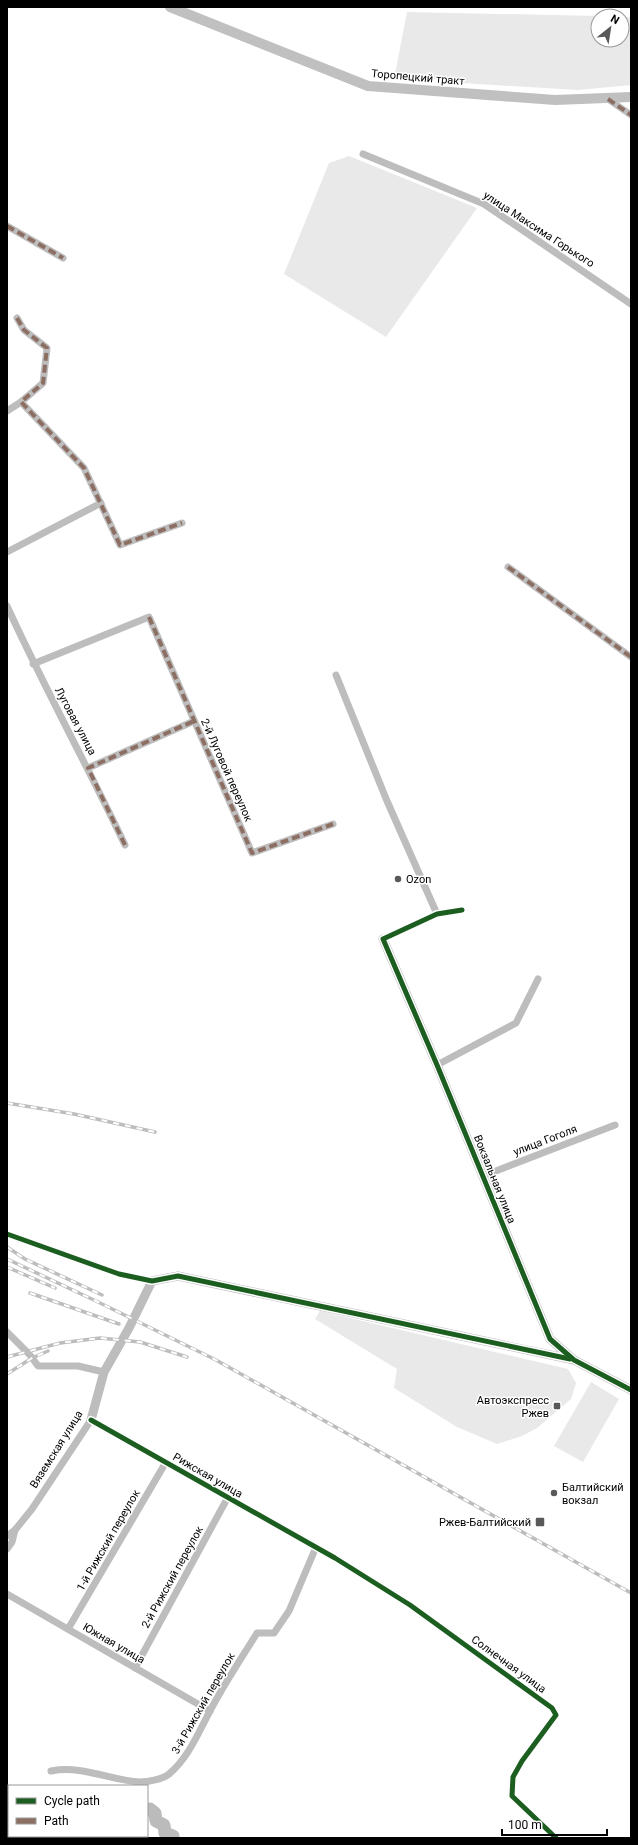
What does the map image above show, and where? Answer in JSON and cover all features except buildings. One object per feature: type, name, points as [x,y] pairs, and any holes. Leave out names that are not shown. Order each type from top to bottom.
[{"type":"main road","name":"Торопецкий тракт","points":[[170,7],[368,86],[555,100],[631,97]]},
{"type":"street","points":[[608,99],[631,115]]},
{"type":"street","name":"улица Максима Горького","points":[[363,154],[484,204],[631,304]]},
{"type":"street","points":[[7,226],[63,258]]},
{"type":"street","points":[[7,412],[43,383],[47,348],[24,330],[17,318]]},
{"type":"street","points":[[21,402],[84,468],[120,545],[182,523]]},
{"type":"street","points":[[7,552],[101,503]]},
{"type":"street","points":[[508,566],[631,657]]},
{"type":"street","name":"Луговая улица","points":[[7,606],[33,664],[88,768],[125,845]]},
{"type":"street","name":"2-й Луговой переулок","points":[[33,664],[149,617],[252,853],[333,824]]},
{"type":"street","points":[[336,675],[387,801],[437,914]]},
{"type":"street","points":[[88,768],[194,721]]},
{"type":"street","points":[[382,939],[437,914],[462,910]]},
{"type":"street","name":"Вокзальная улица","points":[[382,939],[437,1065],[550,1339],[574,1360],[631,1390]]},
{"type":"street","points":[[437,1065],[516,1023],[538,979]]},
{"type":"street","name":"улица Гоголя","points":[[483,1176],[615,1125]]},
{"type":"street","points":[[7,1234],[119,1274],[152,1281],[178,1276],[574,1360]]},
{"type":"street","name":"Вяземская улица","points":[[7,1536],[15,1530],[32,1509],[90,1420],[104,1372],[129,1328],[152,1281]]},
{"type":"street","points":[[7,1332],[30,1355],[38,1366],[78,1366],[104,1372]]},
{"type":"street","name":"Рижская улица","points":[[90,1420],[316,1547]]},
{"type":"street","name":"1-й Рижский переулок","points":[[68,1629],[166,1462]]},
{"type":"street","name":"2-й Рижский переулок","points":[[135,1668],[228,1497]]},
{"type":"street","points":[[7,1549],[12,1542],[15,1530]]},
{"type":"street","name":"3-й Рижский переулок","points":[[51,1771],[78,1769],[121,1780],[142,1782],[168,1776],[181,1762],[194,1744],[210,1711],[257,1632],[274,1633],[289,1611],[316,1547]]},
{"type":"street","name":"Солнечная улица","points":[[316,1547],[410,1605],[552,1708],[556,1715],[522,1761],[513,1777],[512,1796],[556,1838]]},
{"type":"street","name":"Южная улица","points":[[7,1594],[210,1711]]},
{"type":"shaded area","points":[[407,12],[590,16],[590,48],[630,48],[631,17],[631,85],[578,90],[462,83],[395,74]]},
{"type":"shaded area","points":[[349,156],[477,208],[386,337],[284,274],[329,163]]},
{"type":"shaded area","points":[[320,1311],[568,1369],[576,1383],[571,1399],[537,1428],[522,1436],[497,1444],[457,1427],[394,1388],[397,1369],[315,1319]]},
{"type":"shaded area","points":[[591,1382],[619,1399],[583,1462],[554,1446]]},
{"type":"waterway","points":[[148,1810],[150,1809],[155,1813],[156,1821],[164,1825],[165,1833],[173,1836],[173,1838]]},
{"type":"railway","points":[[7,1103],[74,1114],[155,1132]]},
{"type":"railway","points":[[7,1247],[25,1259],[102,1295]]},
{"type":"railway","points":[[7,1259],[216,1360],[631,1593]]},
{"type":"railway","points":[[7,1267],[55,1288]]},
{"type":"railway","points":[[30,1293],[119,1324]]},
{"type":"railway","points":[[7,1357],[60,1343],[100,1338],[140,1342],[187,1357]]},
{"type":"railway","points":[[7,1374],[32,1358],[48,1351]]},
{"type":"marked path","points":[[608,99],[631,115]]},
{"type":"marked path","points":[[7,226],[63,258]]},
{"type":"marked path","points":[[17,318],[24,330],[47,348],[43,383],[21,402],[84,468],[120,545],[182,523]]},
{"type":"marked path","points":[[508,567],[631,657]]},
{"type":"marked path","points":[[149,617],[252,853],[333,824]]},
{"type":"marked path","points":[[125,845],[88,768],[194,721]]},
{"type":"cycle path","points":[[462,910],[437,914],[383,939],[437,1065],[550,1339],[574,1360],[631,1390]]},
{"type":"cycle path","points":[[7,1234],[119,1274],[152,1281],[178,1276],[570,1359]]},
{"type":"cycle path","points":[[91,1420],[335,1558],[410,1605],[552,1708],[556,1715],[522,1761],[513,1777],[512,1796],[556,1838]]},
{"type":"place","name":"Ozon","points":[[398,879]]},
{"type":"place","name":"Автоэкспресс Ржев","points":[[557,1406]]},
{"type":"place","name":"Балтийский вокзал","points":[[554,1493]]},
{"type":"place","name":"Ржев-Балтийский","points":[[540,1522]]}]
